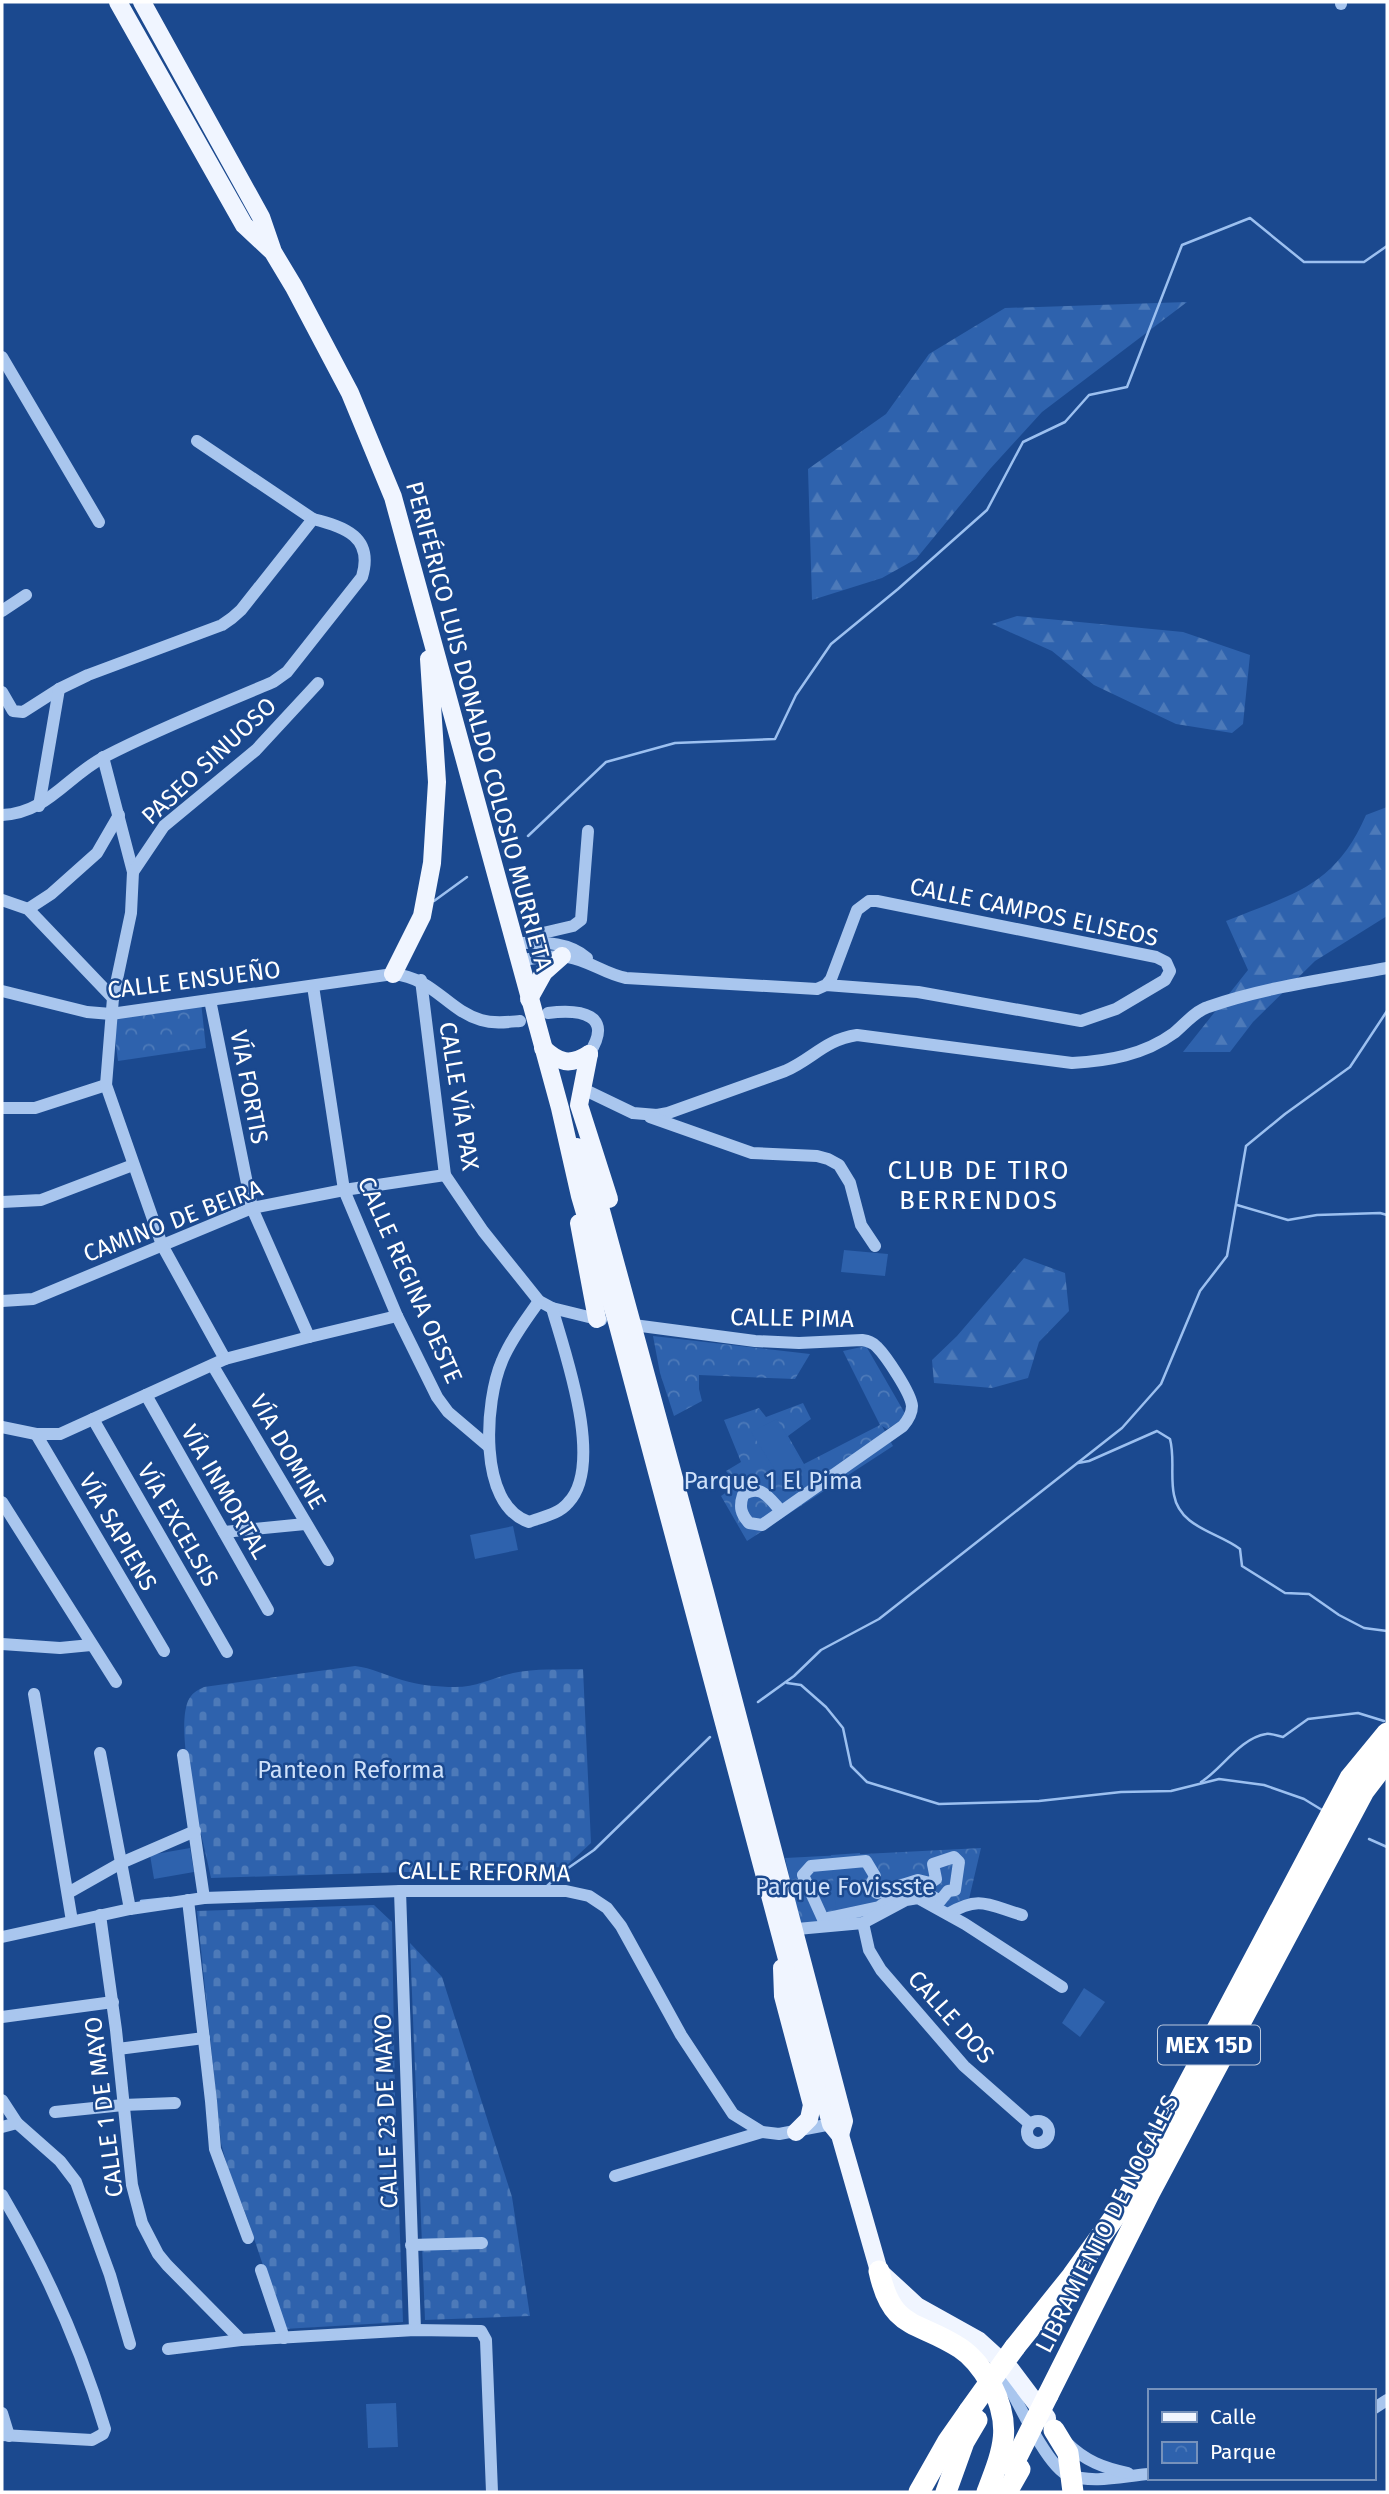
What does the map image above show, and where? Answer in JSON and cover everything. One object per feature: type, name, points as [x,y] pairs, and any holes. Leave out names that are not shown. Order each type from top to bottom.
[{"type":"highway","name":"MEX 15D","points":[[1020,2352],[1122,2207],[1350,1778],[1387,1733]]},
{"type":"highway","name":"MEX 15D","points":[[928,2492],[974,2414],[1128,2211],[1357,1782],[1387,1744]]},
{"type":"highway","name":"LIBRAMIENTO DE NOGALES","points":[[1052,2398],[1150,2192],[1364,1791],[1387,1761]]},
{"type":"highway","name":"LIBRAMIENTO DE NOGALES","points":[[1000,2492],[1016,2468],[1372,1803],[1387,1781]]},
{"type":"highway","points":[[879,2271],[884,2293],[891,2307],[915,2326],[966,2353],[986,2374],[1001,2404],[1004,2437],[987,2492]]},
{"type":"highway","name":"MEX 15D","points":[[919,2492],[948,2441],[974,2414]]},
{"type":"highway","name":"MEX 15D","points":[[946,2492],[974,2414]]},
{"type":"highway","name":"MEX 15D","points":[[955,2492],[974,2414]]},
{"type":"highway","points":[[1055,2430],[1068,2453],[1072,2484]]},
{"type":"highway","name":"LIBRAMIENTO DE NOGALES","points":[[1007,2492],[1016,2468]]},
{"type":"main road","name":"PERIFÉRICO LUIS DONALDO COLOSIO MURRIETA","points":[[118,2],[244,226],[273,252]]},
{"type":"main road","name":"PERIFÉRICO LUIS DONALDO COLOSIO MURRIETA","points":[[142,2],[261,217],[273,252],[350,393],[393,497],[529,999],[625,1324],[785,1935],[879,2271]]},
{"type":"main road","points":[[393,974],[422,916],[436,824],[435,748],[426,611]]},
{"type":"main road","points":[[529,999],[544,972],[571,955]]},
{"type":"main road","points":[[543,1048],[562,1062],[575,1062],[589,1054]]},
{"type":"main road","points":[[589,1054],[579,1100],[580,1113],[614,1214],[614,1225],[609,1239]]},
{"type":"main road","name":"PERIFÉRICO LUIS DONALDO COLOSIO MURRIETA","points":[[588,1194],[609,1239],[625,1324]]},
{"type":"main road","points":[[588,1194],[580,1237],[597,1319]]},
{"type":"main road","points":[[785,1935],[783,1996],[812,2105],[809,2119],[796,2132]]},
{"type":"main road","points":[[879,2271],[917,2306],[964,2332],[1012,2370],[1055,2430]]},
{"type":"street","points":[[2,357],[99,522]]},
{"type":"street","points":[[2,816],[26,812],[39,806],[103,757],[273,682],[300,658],[362,577],[365,557],[357,538],[339,526],[313,519],[197,441]]},
{"type":"street","points":[[4,702],[16,712],[23,712],[88,675],[222,625],[242,610],[313,519]]},
{"type":"street","points":[[2,611],[26,595]]},
{"type":"street","name":"PASEO SINUOSO","points":[[133,872],[164,826],[256,750],[318,683]]},
{"type":"street","points":[[39,806],[59,690]]},
{"type":"street","name":"PASEO SINUOSO","points":[[103,757],[133,872],[131,913],[113,998],[106,1085]]},
{"type":"street","points":[[28,909],[51,894],[97,853],[119,815]]},
{"type":"street","points":[[536,943],[543,933],[573,926],[582,920],[588,831]]},
{"type":"street","points":[[2,900],[28,909],[113,998]]},
{"type":"street","name":"CALLE CAMPOS ELISEOS","points":[[516,952],[536,943],[561,944],[571,955],[597,969],[618,976],[817,989],[831,979],[857,910],[869,901],[877,901],[1156,957],[1166,962],[1170,971],[1165,980],[1116,1009],[1081,1021],[918,992],[826,985]]},
{"type":"street","points":[[516,952],[571,955]]},
{"type":"street","points":[[646,1115],[668,1113],[785,1071],[832,1041],[845,1037],[857,1035],[1072,1063],[1104,1062],[1159,1043],[1205,1008],[1293,985],[1387,968]]},
{"type":"street","points":[[393,974],[421,980],[482,1021],[520,1021]]},
{"type":"street","name":"CALLE ENSUEÑO","points":[[2,991],[88,1012],[111,1014],[393,974]]},
{"type":"street","name":"CALLE VÍA PAX","points":[[421,980],[445,1175],[483,1231],[539,1301],[552,1308],[625,1324]]},
{"type":"street","name":"CALLE REGINA OESTE","points":[[313,986],[344,1190],[397,1316],[442,1405],[488,1446]]},
{"type":"street","name":"VÍA FORTIS","points":[[210,1000],[252,1208],[309,1336]]},
{"type":"street","points":[[548,1013],[571,1010],[592,1018],[598,1036],[589,1054]]},
{"type":"street","points":[[2,1108],[17,1110],[44,1106],[106,1085],[162,1245],[225,1359]]},
{"type":"street","points":[[581,1088],[633,1113],[646,1115],[752,1153],[828,1159],[839,1165],[850,1183],[861,1225],[875,1246]]},
{"type":"street","points":[[2,1202],[41,1200],[133,1165]]},
{"type":"street","name":"CAMINO DE BEIRA","points":[[2,1301],[33,1299],[252,1208],[344,1190],[445,1175]]},
{"type":"street","points":[[539,1301],[502,1360],[495,1382],[488,1446],[492,1474],[501,1495],[521,1519],[529,1522],[551,1514],[569,1503],[582,1471],[583,1429],[552,1308]]},
{"type":"street","points":[[2,1427],[36,1434],[60,1434],[225,1359],[397,1316]]},
{"type":"street","name":"CALLE PIMA","points":[[625,1324],[755,1341],[862,1340],[872,1342],[879,1348],[908,1394],[912,1410],[909,1419],[903,1426],[781,1511]]},
{"type":"street","name":"VÍA DOMINE","points":[[213,1366],[328,1560]]},
{"type":"street","name":"VÍA INMORTAL","points":[[146,1395],[268,1610]]},
{"type":"street","name":"VÍA EXCELSIS","points":[[93,1419],[227,1652]]},
{"type":"street","name":"VÍA SAPIENS","points":[[36,1434],[164,1651]]},
{"type":"street","points":[[2,1502],[116,1682]]},
{"type":"street","points":[[224,1532],[305,1524]]},
{"type":"street","points":[[2,1644],[60,1648],[91,1645]]},
{"type":"street","points":[[34,1694],[72,1921]]},
{"type":"street","points":[[100,1753],[130,1909]]},
{"type":"street","points":[[183,1755],[204,1898]]},
{"type":"street","points":[[68,1893],[121,1863],[195,1831]]},
{"type":"street","points":[[952,1912],[956,1890],[959,1862],[954,1857],[933,1864],[936,1879],[930,1882],[918,1880],[877,1894],[870,1887],[875,1876],[866,1861],[811,1866],[803,1875],[823,1919],[879,1907],[901,1892],[929,1894],[940,1901],[948,1891],[956,1890]]},
{"type":"street","name":"CALLE REFORMA","points":[[2,1937],[130,1909],[204,1898],[400,1891],[566,1891],[589,1896],[607,1908],[621,1926],[672,2020],[723,2102],[744,2123],[762,2132]]},
{"type":"street","name":"CALLE 23 DE MAYO","points":[[400,1891],[415,2330]]},
{"type":"street","points":[[785,1935],[863,1923],[912,1898],[924,1900],[952,1912],[1062,1987]]},
{"type":"street","points":[[188,1900],[215,2149],[248,2238]]},
{"type":"street","points":[[952,1912],[969,1903],[983,1903],[1022,1914]]},
{"type":"street","name":"CALLE 1 DE MAYO","points":[[100,1915],[137,2209],[147,2235],[167,2265],[241,2340]]},
{"type":"street","name":"CALLE DOS","points":[[863,1923],[869,1950],[881,1970],[964,2066],[1030,2124]]},
{"type":"street","points":[[2,2017],[113,2002]]},
{"type":"street","points":[[118,2049],[204,2038]]},
{"type":"street","points":[[2,2100],[18,2123],[60,2161],[76,2182],[110,2275],[130,2344]]},
{"type":"street","points":[[55,2112],[175,2103]]},
{"type":"street","points":[[2,2127],[18,2123]]},
{"type":"street","points":[[615,2176],[762,2132],[796,2132],[838,2127]]},
{"type":"street","points":[[2,2195],[60,2306],[105,2427],[98,2438],[81,2441],[5,2435],[2,2413]]},
{"type":"street","points":[[411,2245],[482,2243]]},
{"type":"street","points":[[261,2270],[284,2338]]},
{"type":"street","points":[[168,2349],[241,2340],[476,2329],[485,2335],[492,2492]]},
{"type":"street","points":[[989,2351],[1050,2459],[1072,2484],[1144,2475]]},
{"type":"street","points":[[1055,2430],[1075,2451],[1095,2464],[1144,2475]]},
{"type":"green space","points":[[1187,302],[1042,412],[990,469],[916,559],[882,578],[812,600],[808,469],[886,414],[929,354],[1005,308]]},
{"type":"green space","points":[[1017,616],[1183,632],[1250,655],[1243,724],[1232,733],[1176,724],[1094,685],[1052,651],[992,624]]},
{"type":"green space","points":[[1387,807],[1387,916],[1315,961],[1253,1022],[1230,1052],[1183,1052],[1248,970],[1226,921],[1309,885],[1340,858],[1354,839],[1366,815]]},
{"type":"green space","points":[[201,1002],[206,1048],[118,1061],[112,1015]]},
{"type":"green space","points":[[844,1250],[888,1254],[885,1276],[841,1272]]},
{"type":"green space","points":[[1024,1258],[1065,1273],[1069,1311],[1039,1342],[1028,1378],[992,1388],[934,1383],[932,1360],[957,1336]]},
{"type":"green space","points":[[653,1336],[810,1354],[795,1379],[699,1375],[702,1401],[674,1416],[660,1373]]},
{"type":"green space","name":"Parque 1 El Pima","points":[[866,1346],[907,1417],[887,1429],[882,1426],[893,1446],[747,1541],[721,1496],[737,1485],[726,1471],[741,1462],[724,1420],[759,1408],[766,1417],[803,1403],[811,1419],[788,1436],[804,1464],[880,1425],[843,1351]]},
{"type":"green space","points":[[777,1419],[806,1470],[782,1481],[751,1432]]},
{"type":"green space","points":[[513,1526],[518,1550],[475,1559],[470,1535]]},
{"type":"green space","name":"Panteon Reforma","points":[[355,1666],[415,1683],[455,1687],[477,1684],[522,1671],[583,1669],[591,1843],[565,1867],[211,1878],[187,1762],[185,1717],[188,1701],[194,1692],[204,1687]]},
{"type":"green space","points":[[190,1848],[194,1872],[154,1879],[150,1855]]},
{"type":"green space","name":"Parque Fovissste","points":[[981,1848],[969,1899],[948,1911],[928,1897],[852,1920],[800,1923],[785,1858]]},
{"type":"green space","points":[[860,1853],[862,1909],[836,1911],[831,1855]]},
{"type":"green space","points":[[374,1905],[392,1922],[403,2322],[284,2329],[221,2143],[197,1911]]},
{"type":"green space","points":[[410,1943],[442,1977],[512,2197],[530,2316],[425,2320]]},
{"type":"green space","points":[[1084,1988],[1105,2002],[1080,2037],[1062,2023]]},
{"type":"green space","points":[[396,2403],[398,2447],[368,2448],[366,2404]]},
{"type":"waterway","points":[[528,836],[606,762],[675,743],[775,739],[796,695],[831,644],[987,510],[1023,442],[1065,422],[1089,395],[1127,387],[1182,245],[1250,218],[1304,262],[1364,262],[1387,246]]},
{"type":"waterway","points":[[434,901],[467,877]]},
{"type":"waterway","points":[[758,1702],[794,1676],[821,1650],[879,1619],[1122,1428],[1161,1384],[1200,1291],[1227,1256],[1246,1146],[1350,1067],[1387,1011]]},
{"type":"waterway","points":[[1237,1205],[1288,1220],[1317,1215],[1387,1215]]},
{"type":"waterway","points":[[1078,1463],[1089,1461],[1157,1431],[1170,1439],[1173,1488],[1178,1506],[1192,1522],[1240,1549],[1242,1566],[1285,1593],[1309,1594],[1364,1628],[1387,1631]]},
{"type":"waterway","points":[[787,1683],[801,1685],[826,1707],[843,1728],[851,1766],[867,1782],[939,1804],[1039,1801],[1121,1792],[1171,1791],[1219,1779],[1264,1785],[1304,1799],[1322,1810]]},
{"type":"waterway","points":[[1201,1782],[1248,1742],[1266,1734],[1283,1737],[1308,1719],[1358,1713],[1384,1721]]},
{"type":"waterway","points":[[547,1886],[594,1850],[710,1737]]},
{"type":"waterway","points":[[1369,1839],[1387,1847]]},
{"type":"waterway","points":[[141,1901],[169,1898]]},
{"type":"district","name":"CLUB DE TIRO BERRENDOS","points":[[979,1185]]}]
